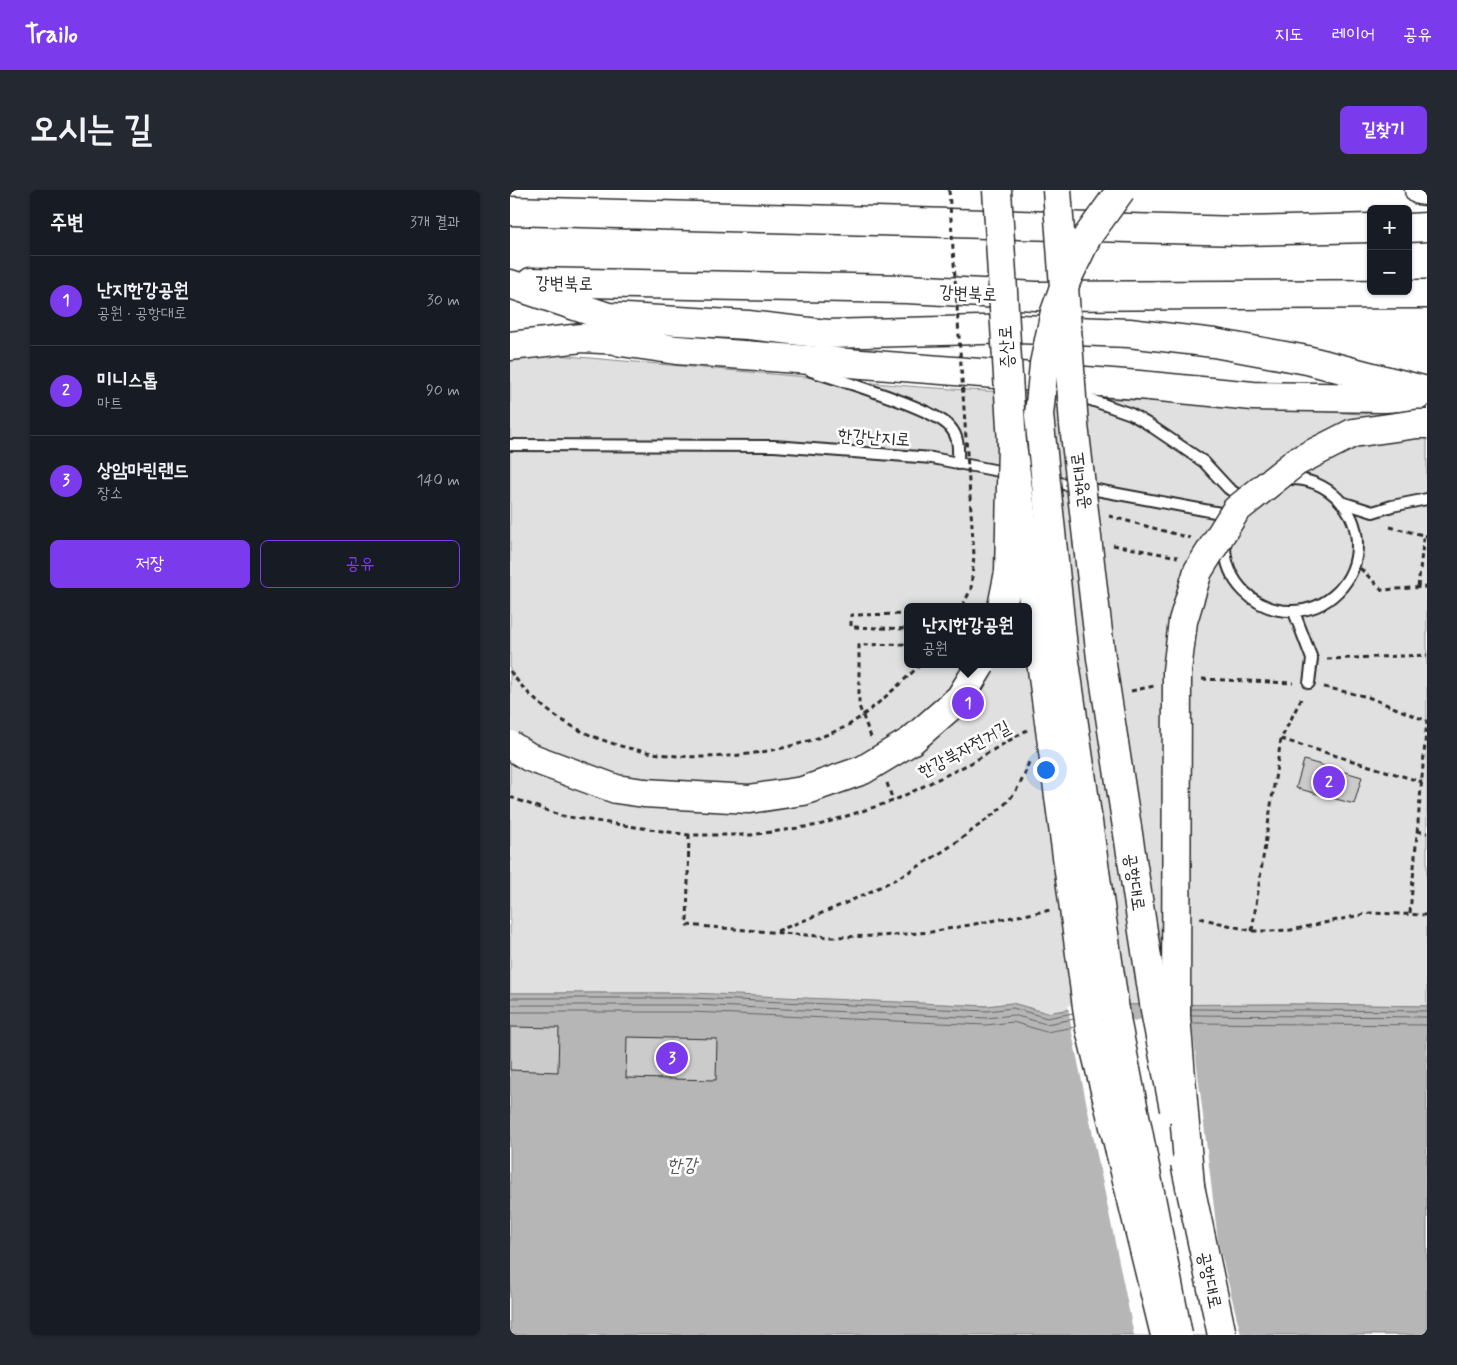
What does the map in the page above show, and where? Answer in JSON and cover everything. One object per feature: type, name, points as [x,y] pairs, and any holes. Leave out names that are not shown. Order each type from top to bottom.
[{"type":"main road","name":"증산로","points":[[997,190],[1012,444]]},
{"type":"main road","name":"공항대로","points":[[1057,190],[1074,425],[1101,658],[1156,1016],[1222,1335]]},
{"type":"main road","points":[[1121,190],[1087,237],[1055,312],[1044,364],[1039,416],[1063,648],[1117,1024],[1178,1335]]},
{"type":"main road","points":[[1419,190],[1427,191]]},
{"type":"main road","points":[[510,211],[1240,231],[1367,228]]},
{"type":"main road","points":[[1412,228],[1427,227]]},
{"type":"main road","points":[[510,283],[608,317],[748,325],[827,334]]},
{"type":"main road","name":"강변북로","points":[[510,283],[907,289],[1036,296],[1427,294]]},
{"type":"main road","points":[[621,342],[1018,329],[1129,334],[1214,343],[1307,360],[1427,391]]},
{"type":"main road","points":[[510,346],[582,338],[677,350],[1035,377],[1252,396],[1384,398],[1427,396]]},
{"type":"main road","points":[[1190,1186],[1176,1016],[1177,671],[1183,621],[1198,571],[1236,510],[1296,462],[1353,433],[1427,424]]},
{"type":"main road","points":[[1003,603],[1010,572],[1012,444]]},
{"type":"main road","points":[[1012,444],[1090,1029],[1165,1335]]},
{"type":"main road","points":[[510,745],[530,757],[616,789],[644,794],[749,799],[803,791],[863,770],[911,741],[960,698],[979,668]]},
{"type":"lane","points":[[772,357],[920,410],[950,426],[958,439],[958,464]]},
{"type":"lane","points":[[1035,377],[1086,399],[1131,414],[1204,462],[1228,488],[1243,498]]},
{"type":"lane","name":"한강난지로","points":[[510,445],[774,446],[932,458],[1231,515]]},
{"type":"lane","points":[[1281,480],[1303,480],[1324,488],[1341,502],[1354,523],[1357,548],[1352,571],[1338,592],[1318,606],[1294,612],[1270,609],[1249,597],[1232,579],[1225,532],[1231,515],[1243,498],[1260,486],[1281,480]]},
{"type":"lane","points":[[1341,502],[1373,512],[1427,499]]},
{"type":"lane","points":[[1294,612],[1312,659],[1309,683]]},
{"type":"path","points":[[949,190],[974,555],[971,589],[964,603]]},
{"type":"path","points":[[1105,515],[1190,538],[1188,544]]},
{"type":"path","points":[[1390,527],[1426,535],[1418,587]]},
{"type":"path","points":[[1107,544],[1183,558]]},
{"type":"path","points":[[1354,562],[1382,590],[1427,587]]},
{"type":"path","points":[[904,614],[851,615],[851,627],[904,629]]},
{"type":"path","points":[[872,740],[859,706],[859,645],[904,644]]},
{"type":"path","points":[[1312,659],[1427,655]]},
{"type":"path","points":[[510,671],[520,685],[549,710],[601,740],[669,756],[710,757],[767,753],[844,727],[894,690],[917,668]]},
{"type":"path","points":[[1196,679],[1309,683],[1368,697],[1427,720],[1410,913]]},
{"type":"path","points":[[1252,931],[1281,739],[1309,683]]},
{"type":"path","points":[[1124,692],[1160,684]]},
{"type":"path","name":"한강북자전거길","points":[[510,796],[562,816],[690,835],[751,835],[819,825],[893,801],[971,763],[1033,726]]},
{"type":"path","points":[[1281,739],[1422,782]]},
{"type":"path","points":[[777,932],[843,905],[891,882],[944,852],[1011,798],[1024,777],[1029,760]]},
{"type":"path","points":[[884,775],[893,801]]},
{"type":"path","points":[[1417,831],[1427,833]]},
{"type":"path","points":[[687,925],[690,835]]},
{"type":"shaded area","points":[[510,351],[920,387],[1361,414],[1427,406],[1427,1006],[1295,1004],[1097,1005],[1047,1013],[1012,1003],[987,1006],[678,993],[510,993]]},
{"type":"water","name":"한강","points":[[510,993],[691,993],[987,1006],[1012,1003],[1047,1013],[1097,1005],[1295,1004],[1427,1006],[1427,1335],[510,1335]]},
{"type":"pier","points":[[1084,1002],[1129,1022],[1142,1019],[1139,1002],[1174,1002],[1176,1016],[1191,1016],[1218,1241],[1241,1335],[1134,1335],[1072,1033],[1068,1006]]},
{"type":"building","points":[[1304,760],[1362,777],[1354,804],[1296,788]]},
{"type":"building","points":[[510,1027],[559,1028],[558,1072],[510,1070]]},
{"type":"building","points":[[627,1037],[717,1039],[716,1080],[626,1078]]},
{"type":"place","name":"난지한강공원","points":[[968,703]]},
{"type":"place","name":"미니스톱","points":[[1329,782]]},
{"type":"place","name":"상암마린랜드","points":[[672,1058]]}]
